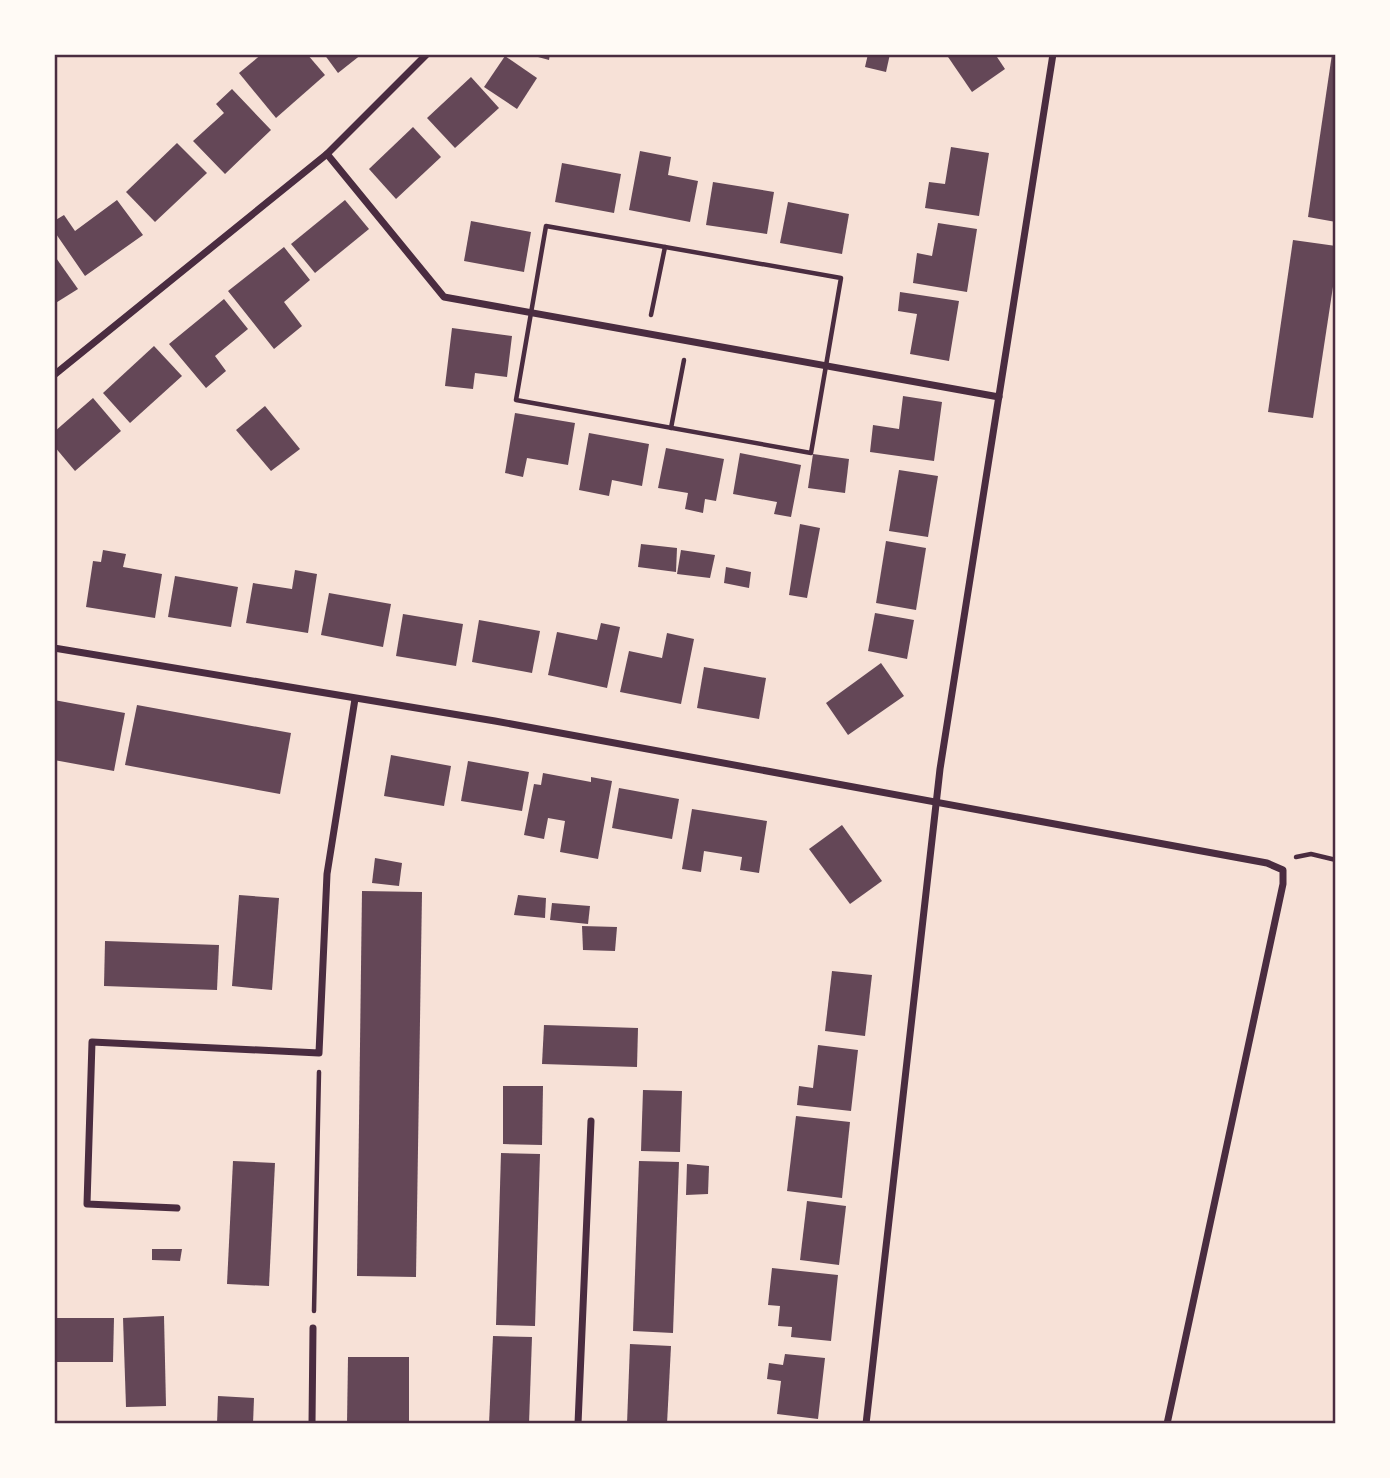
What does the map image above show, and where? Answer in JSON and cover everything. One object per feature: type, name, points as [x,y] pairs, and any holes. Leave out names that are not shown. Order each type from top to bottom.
[{"type":"street","points":[[54,375],[327,154],[427,54]]},
{"type":"street","points":[[866,1424],[936,803],[1053,54]]},
{"type":"street","points":[[327,154],[444,297],[999,397]]},
{"type":"street","points":[[54,648],[495,721],[1268,863],[1283,870],[1281,897],[1167,1424]]},
{"type":"street","points":[[177,1208],[87,1204],[92,1042],[319,1053],[327,874],[355,699]]},
{"type":"street","points":[[578,1424],[591,1121]]},
{"type":"street","points":[[312,1424],[313,1328]]},
{"type":"path","points":[[648,333],[665,247]]},
{"type":"path","points":[[671,428],[688,340]]},
{"type":"path","points":[[1283,870],[1291,859],[1304,853],[1336,860]]},
{"type":"path","points":[[313,1328],[319,1053]]},
{"type":"building","points":[[262,54],[307,54],[325,75],[276,118],[239,73]]},
{"type":"building","points":[[324,54],[362,54],[338,73]]},
{"type":"building","points":[[527,54],[550,54],[549,60]]},
{"type":"building","points":[[868,54],[890,54],[886,72],[865,67]]},
{"type":"building","points":[[946,54],[995,54],[1005,69],[972,92]]},
{"type":"building","points":[[1332,54],[1336,54],[1336,222],[1308,217]]},
{"type":"building","points":[[505,56],[537,78],[517,109],[484,87]]},
{"type":"building","points":[[471,77],[499,108],[455,148],[427,118]]},
{"type":"building","points":[[232,89],[271,130],[225,174],[193,141],[224,113],[216,104]]},
{"type":"building","points":[[413,127],[441,157],[396,199],[369,169]]},
{"type":"building","points":[[177,143],[207,173],[155,222],[126,192]]},
{"type":"building","points":[[951,147],[989,153],[979,216],[925,208],[929,182],[945,184]]},
{"type":"building","points":[[640,151],[671,157],[668,175],[698,181],[690,222],[629,210]]},
{"type":"building","points":[[562,163],[621,174],[614,213],[555,202]]},
{"type":"building","points":[[713,182],[774,192],[767,234],[706,225]]},
{"type":"building","points":[[117,200],[143,235],[85,276],[54,231],[54,221],[64,215],[75,231]]},
{"type":"building","points":[[345,200],[369,229],[315,273],[291,244]]},
{"type":"building","points":[[788,202],[849,214],[842,254],[780,243]]},
{"type":"building","points":[[471,221],[531,232],[524,272],[464,261]]},
{"type":"building","points":[[938,223],[977,229],[967,292],[913,283],[917,253],[932,256]]},
{"type":"building","points":[[1293,240],[1336,246],[1336,267],[1313,418],[1268,412]]},
{"type":"building","points":[[284,247],[310,280],[284,302],[302,326],[274,349],[228,291]]},
{"type":"building","points":[[54,255],[78,289],[54,304]]},
{"type":"building","points":[[900,292],[959,301],[949,361],[910,354],[917,314],[898,311]]},
{"type":"building","points":[[224,299],[248,329],[215,356],[226,371],[206,388],[169,344]]},
{"type":"building","points":[[452,328],[512,336],[507,377],[475,373],[473,389],[445,386]]},
{"type":"building","points":[[154,346],[182,376],[130,423],[103,393]]},
{"type":"building","points":[[903,396],[942,402],[934,461],[870,452],[873,425],[899,429]]},
{"type":"building","points":[[93,398],[121,431],[75,471],[54,446],[54,432]]},
{"type":"building","points":[[265,406],[300,449],[271,471],[236,430]]},
{"type":"building","points":[[515,413],[575,423],[568,465],[527,458],[523,477],[505,473]]},
{"type":"building","points":[[589,433],[649,444],[642,486],[612,480],[609,496],[579,490]]},
{"type":"building","points":[[666,448],[724,459],[716,501],[705,499],[703,513],[685,509],[688,493],[658,488]]},
{"type":"building","points":[[740,453],[801,465],[791,517],[774,514],[777,502],[733,494]]},
{"type":"building","points":[[813,454],[849,459],[845,493],[808,488]]},
{"type":"building","points":[[899,470],[938,476],[928,537],[889,531]]},
{"type":"building","points":[[800,524],[820,528],[807,598],[789,595]]},
{"type":"building","points":[[886,541],[926,548],[916,610],[876,603]]},
{"type":"building","points":[[641,544],[677,548],[676,572],[638,567]]},
{"type":"building","points":[[103,550],[126,554],[123,567],[162,574],[155,618],[86,607],[93,561],[101,562]]},
{"type":"building","points":[[681,550],[715,555],[710,578],[677,574]]},
{"type":"building","points":[[726,567],[751,572],[749,588],[724,583]]},
{"type":"building","points":[[295,570],[317,574],[308,633],[246,623],[253,583],[292,589]]},
{"type":"building","points":[[175,576],[238,587],[231,627],[168,617]]},
{"type":"building","points":[[329,593],[391,604],[383,647],[321,635]]},
{"type":"building","points":[[875,613],[914,620],[907,659],[868,651]]},
{"type":"building","points":[[403,614],[463,624],[456,666],[396,656]]},
{"type":"building","points":[[479,620],[540,631],[532,673],[472,662]]},
{"type":"building","points":[[601,623],[620,627],[607,688],[548,675],[557,632],[597,640]]},
{"type":"building","points":[[667,633],[694,639],[681,704],[620,692],[629,651],[662,658]]},
{"type":"building","points":[[881,663],[904,696],[848,735],[826,703]]},
{"type":"building","points":[[704,667],[766,678],[759,719],[697,708]]},
{"type":"building","points":[[54,700],[125,713],[114,771],[54,760]]},
{"type":"building","points":[[137,705],[291,733],[280,794],[125,765]]},
{"type":"building","points":[[391,755],[451,766],[444,806],[384,796]]},
{"type":"building","points":[[468,761],[529,772],[522,811],[461,801]]},
{"type":"building","points":[[543,773],[591,782],[591,777],[612,781],[598,859],[560,852],[565,821],[548,818],[544,839],[524,835],[534,784],[541,785]]},
{"type":"building","points":[[619,788],[679,799],[672,839],[612,828]]},
{"type":"building","points":[[692,809],[767,821],[759,873],[740,870],[742,857],[704,851],[701,872],[682,869]]},
{"type":"building","points":[[842,825],[882,881],[850,904],[809,849]]},
{"type":"building","points":[[375,858],[402,863],[399,886],[372,883]]},
{"type":"building","points":[[362,891],[422,892],[416,1277],[357,1276]]},
{"type":"building","points":[[239,895],[279,898],[272,990],[232,986]]},
{"type":"building","points":[[518,895],[546,898],[545,918],[514,915]]},
{"type":"building","points":[[552,903],[590,906],[588,924],[550,920]]},
{"type":"building","points":[[582,926],[617,927],[615,951],[583,950]]},
{"type":"building","points":[[105,941],[219,945],[217,990],[104,986]]},
{"type":"building","points":[[832,971],[872,975],[865,1036],[825,1031]]},
{"type":"building","points":[[544,1025],[638,1028],[637,1067],[542,1064]]},
{"type":"building","points":[[818,1045],[858,1050],[851,1111],[797,1105],[799,1086],[813,1088]]},
{"type":"building","points":[[503,1086],[543,1086],[542,1145],[503,1144]]},
{"type":"building","points":[[643,1090],[682,1091],[680,1152],[641,1151]]},
{"type":"building","points":[[796,1116],[850,1122],[842,1198],[787,1191]]},
{"type":"building","points":[[501,1153],[540,1154],[535,1326],[496,1325]]},
{"type":"building","points":[[233,1161],[275,1163],[269,1286],[227,1284]]},
{"type":"building","points":[[639,1161],[679,1162],[673,1333],[633,1331]]},
{"type":"building","points":[[687,1164],[709,1166],[708,1194],[686,1195]]},
{"type":"building","points":[[807,1201],[846,1206],[839,1265],[800,1260]]},
{"type":"building","points":[[152,1249],[182,1249],[180,1261],[152,1260]]},
{"type":"building","points":[[772,1268],[838,1275],[831,1341],[791,1337],[792,1327],[778,1326],[780,1306],[768,1305]]},
{"type":"building","points":[[164,1316],[166,1406],[126,1407],[123,1318]]},
{"type":"building","points":[[54,1318],[114,1318],[113,1362],[54,1362]]},
{"type":"building","points":[[493,1336],[532,1337],[529,1424],[489,1424]]},
{"type":"building","points":[[630,1344],[671,1346],[667,1424],[627,1424]]},
{"type":"building","points":[[785,1354],[825,1358],[818,1419],[777,1414],[781,1381],[767,1379],[769,1363],[783,1365]]},
{"type":"building","points":[[348,1357],[409,1357],[409,1424],[347,1424]]},
{"type":"building","points":[[218,1396],[254,1398],[253,1424],[217,1424]]}]
